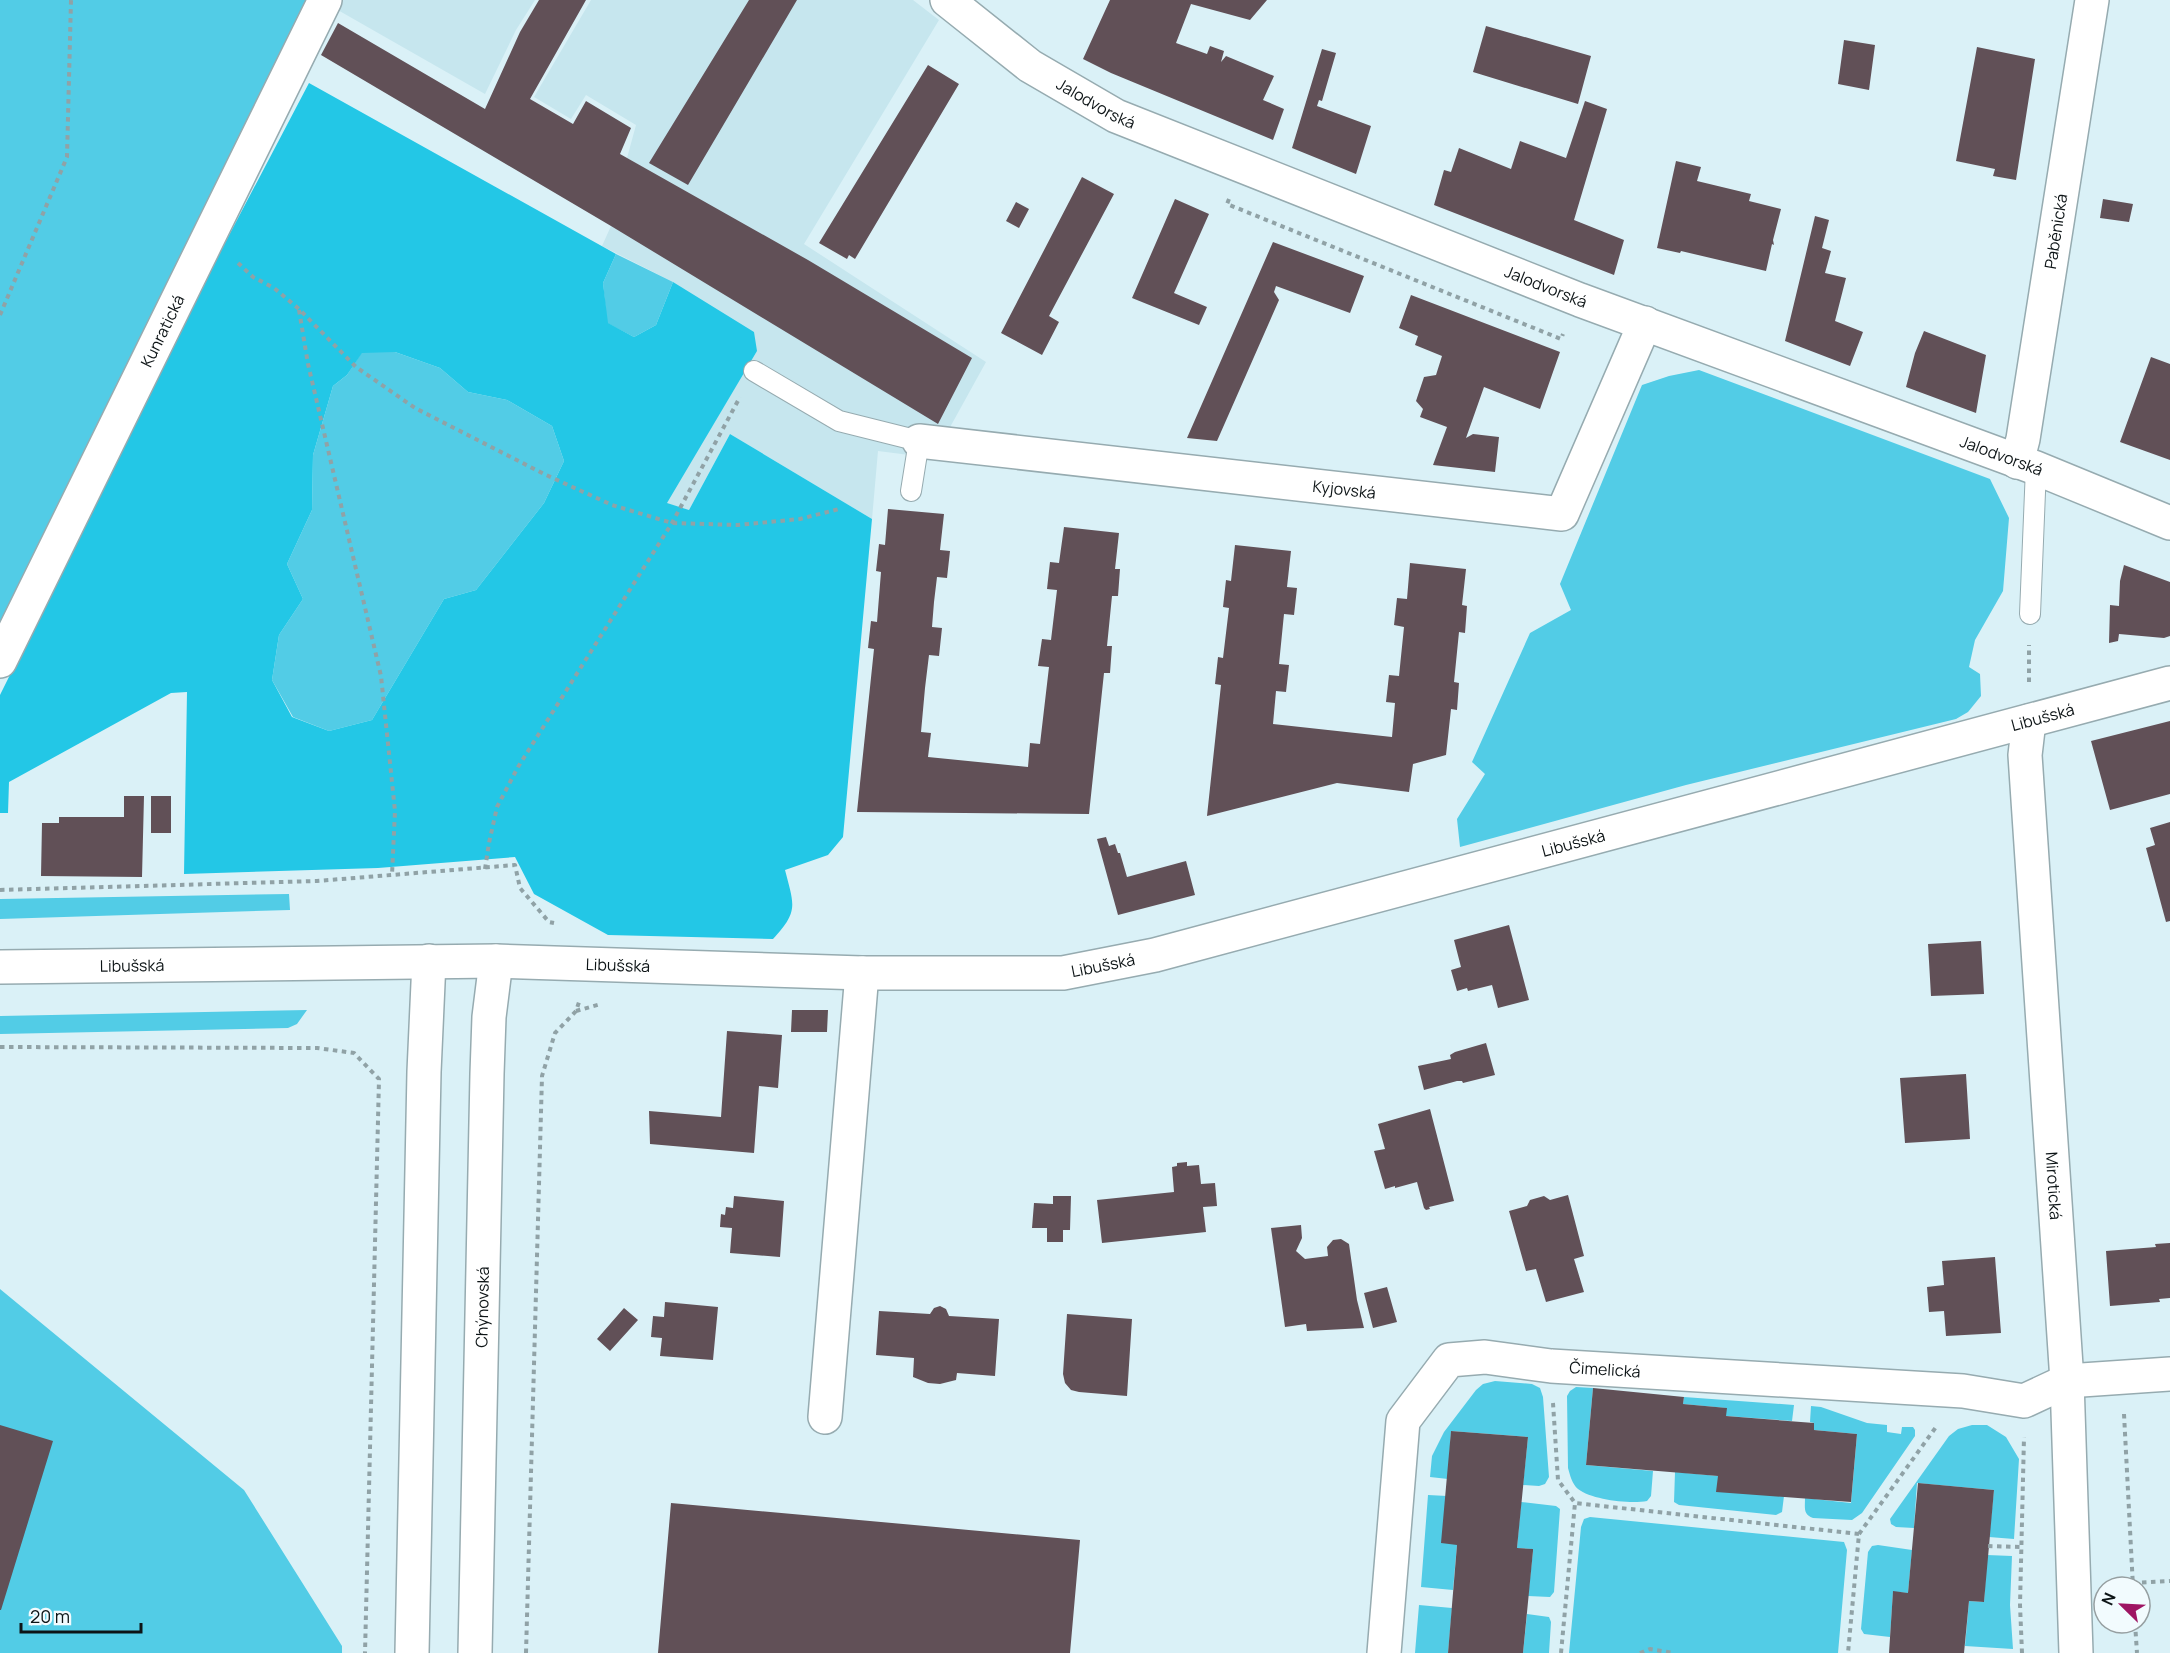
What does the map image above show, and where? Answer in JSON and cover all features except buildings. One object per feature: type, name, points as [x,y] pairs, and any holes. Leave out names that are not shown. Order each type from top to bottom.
[{"type":"street","name":"Kunratická","points":[[0,662],[325,0]]},
{"type":"street","name":"Jalodvorská","points":[[947,0],[1030,66],[1116,116],[1580,300],[2027,465],[2170,523]]},
{"type":"street","name":"Paběnická","points":[[2027,465],[2024,439],[2092,0]]},
{"type":"street","name":"Kyjovská","points":[[919,441],[1562,514],[1645,323]]},
{"type":"street","name":"Libušská","points":[[0,967],[496,961],[862,973],[1063,973],[1155,955],[2170,683]]},
{"type":"street","name":"Mirotická","points":[[2029,721],[2025,755],[2067,1381],[2076,1653]]},
{"type":"street","points":[[412,1653],[424,1084],[429,961]]},
{"type":"street","name":"Chýnovská","points":[[475,1653],[487,1074],[489,1017],[496,961]]},
{"type":"street","points":[[825,1417],[862,973]]},
{"type":"street","name":"Čimelická","points":[[1384,1653],[1402,1421],[1449,1360],[1485,1357],[1551,1366],[1963,1391],[2024,1401]]},
{"type":"street","points":[[2024,1401],[2067,1381],[2170,1374]]},
{"type":"lane","points":[[754,371],[839,421],[919,441],[911,491]]},
{"type":"lane","points":[[2027,465],[2030,614]]},
{"type":"path","points":[[0,315],[67,157],[71,0]]},
{"type":"path","points":[[212,230],[253,278],[274,288],[299,309],[356,367],[416,408],[544,474],[612,505],[672,523],[738,525],[800,519],[839,509]]},
{"type":"path","points":[[299,309],[310,375],[381,676],[394,811],[392,875]]},
{"type":"path","points":[[485,869],[497,807],[518,767],[672,523],[754,371]]},
{"type":"path","points":[[2029,721],[2030,614]]},
{"type":"path","points":[[0,890],[317,881]]},
{"type":"path","points":[[0,1047],[317,1048],[354,1053],[378,1079],[365,1653]]},
{"type":"path","points":[[1551,1366],[1558,1480],[1575,1503],[1561,1653]]},
{"type":"path","points":[[2122,1378],[2132,1575]]},
{"type":"path","points":[[1848,1653],[1859,1534],[1963,1391]]},
{"type":"path","points":[[2022,1653],[2020,1605],[2024,1401]]},
{"type":"path","points":[[1575,1503],[1859,1534]]},
{"type":"path","points":[[1988,1546],[2021,1547]]},
{"type":"path","points":[[2152,1583],[2170,1581]]},
{"type":"path","points":[[2136,1635],[2137,1653]]},
{"type":"path","points":[[1640,1653],[1650,1649],[1674,1653]]},
{"type":"shaded area","points":[[0,0],[313,0],[0,650]]},
{"type":"shaded area","points":[[340,0],[535,0],[516,30],[485,94],[336,9]]},
{"type":"shaded area","points":[[591,0],[913,0],[939,20],[804,244],[986,362],[933,458],[878,451],[872,519],[730,434],[689,510],[666,503],[757,351],[673,282],[602,246],[611,226],[646,169],[627,158],[636,125],[586,95],[571,119],[534,97]]},
{"type":"shaded area","points":[[309,83],[616,254],[603,283],[608,323],[634,337],[656,325],[673,282],[754,332],[757,351],[667,503],[689,510],[730,434],[872,519],[843,837],[828,855],[785,870],[791,892],[791,914],[773,939],[608,935],[534,894],[515,857],[378,868],[184,874],[187,692],[171,693],[9,782],[8,813],[0,813],[0,695],[216,260]],"holes":[[[395,352],[440,368],[468,392],[507,400],[552,426],[564,461],[544,503],[476,590],[444,599],[372,720],[329,731],[292,717],[272,680],[279,635],[303,599],[287,564],[312,510],[313,455],[333,386],[347,375],[362,353]]]},
{"type":"shaded area","points":[[616,254],[673,282],[656,325],[634,337],[607,323],[603,283]]},
{"type":"shaded area","points":[[362,352],[395,352],[440,368],[468,392],[507,400],[552,426],[564,461],[544,503],[476,590],[444,599],[372,720],[329,731],[293,717],[272,680],[279,635],[303,599],[287,564],[312,510],[313,455],[333,386],[347,375]]},
{"type":"shaded area","points":[[1699,370],[1990,479],[2009,518],[2003,591],[1975,640],[1969,667],[1980,674],[1981,696],[1968,712],[1956,719],[1686,785],[1460,847],[1457,819],[1485,774],[1472,762],[1530,633],[1571,610],[1560,584],[1642,385],[1669,376]]},
{"type":"shaded area","points":[[289,894],[290,910],[0,919],[0,899]]},
{"type":"shaded area","points":[[307,1010],[297,1024],[288,1028],[0,1034],[0,1016]]},
{"type":"shaded area","points":[[0,1289],[244,1490],[342,1646],[342,1653],[0,1653]]},
{"type":"shaded area","points":[[1495,1381],[1532,1384],[1540,1388],[1543,1397],[1549,1477],[1545,1484],[1523,1485],[1528,1437],[1451,1431],[1448,1479],[1430,1477],[1432,1456],[1444,1432],[1476,1390],[1483,1384]]},
{"type":"shaded area","points":[[1576,1387],[1593,1388],[1586,1465],[1653,1471],[1651,1496],[1647,1501],[1621,1501],[1592,1496],[1574,1485],[1568,1468],[1567,1396]]},
{"type":"shaded area","points":[[1684,1397],[1794,1405],[1792,1421],[1726,1416],[1726,1408],[1683,1404]]},
{"type":"shaded area","points":[[1811,1406],[1821,1407],[1867,1423],[1887,1425],[1887,1432],[1901,1434],[1902,1427],[1913,1427],[1915,1430],[1915,1436],[1862,1513],[1852,1520],[1813,1518],[1806,1513],[1805,1498],[1851,1503],[1857,1434],[1814,1430],[1814,1423],[1810,1422]]},
{"type":"shaded area","points":[[1972,1425],[1987,1425],[2006,1437],[2019,1459],[2014,1539],[1989,1537],[1994,1490],[1917,1483],[1914,1528],[1896,1527],[1891,1524],[1890,1519],[1949,1436],[1958,1429]]},
{"type":"shaded area","points":[[1675,1472],[1718,1476],[1784,1496],[1782,1512],[1776,1515],[1679,1505],[1674,1502]]},
{"type":"shaded area","points":[[1428,1495],[1447,1496],[1457,1545],[1453,1590],[1421,1587]]},
{"type":"shaded area","points":[[1521,1502],[1556,1506],[1560,1509],[1554,1592],[1550,1597],[1528,1596],[1533,1551],[1517,1548]]},
{"type":"shaded area","points":[[1590,1517],[1844,1542],[1847,1550],[1838,1653],[1569,1653],[1581,1527],[1584,1519]]},
{"type":"shaded area","points":[[1872,1546],[1912,1550],[1908,1593],[1893,1592],[1890,1637],[1864,1634],[1861,1629],[1868,1552]]},
{"type":"shaded area","points":[[1987,1555],[2012,1556],[2010,1605],[2013,1649],[1965,1646],[1969,1601],[1984,1602]]},
{"type":"shaded area","points":[[1419,1605],[1452,1608],[1448,1653],[1415,1653]]},
{"type":"shaded area","points":[[1527,1614],[1549,1617],[1551,1622],[1549,1653],[1523,1653]]}]
